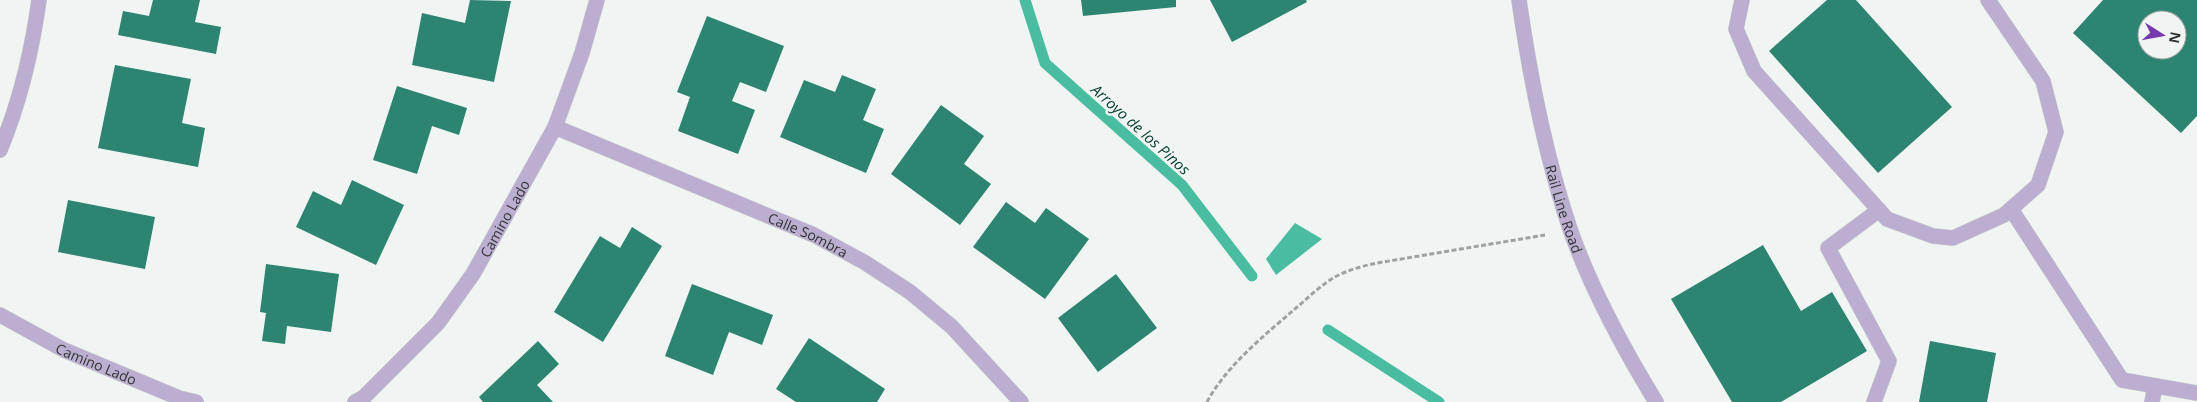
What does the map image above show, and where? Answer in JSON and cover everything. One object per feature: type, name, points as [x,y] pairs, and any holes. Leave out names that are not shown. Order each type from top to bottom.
[{"type":"street","points":[[0,150],[19,97],[39,0]]},
{"type":"street","name":"Camino Lado","points":[[355,402],[364,397],[438,323],[473,274],[555,127],[582,53],[597,0]]},
{"type":"street","name":"Rail Line Road","points":[[1519,0],[1540,126],[1571,231],[1590,278],[1613,325],[1656,402]]},
{"type":"street","points":[[1742,0],[1736,29],[1754,71],[1887,219],[1933,236],[1954,238],[2004,215],[2038,185],[2056,132],[2043,82],[1988,0]]},
{"type":"street","name":"Calle Sombra","points":[[555,127],[814,235],[864,262],[910,292],[952,327],[1021,402]]},
{"type":"street","points":[[2011,209],[2122,380],[2197,393]]},
{"type":"street","points":[[1874,402],[1889,361],[1828,248],[1879,210]]},
{"type":"street","name":"Camino Lado","points":[[0,315],[64,350],[179,398],[196,402]]},
{"type":"street","points":[[2152,402],[2155,386]]},
{"type":"path","points":[[1208,402],[1225,377],[1264,337],[1319,288],[1335,277],[1357,268],[1382,262],[1571,231]]},
{"type":"shaded area","points":[[1295,223],[1322,239],[1276,275],[1266,259]]},
{"type":"building","points":[[153,0],[200,0],[195,22],[221,27],[216,54],[118,35],[123,11],[149,16]]},
{"type":"building","points":[[470,0],[511,1],[494,82],[412,65],[422,13],[465,23]]},
{"type":"building","points":[[1081,0],[1176,0],[1176,7],[1083,16]]},
{"type":"building","points":[[1210,0],[1306,0],[1307,2],[1232,42]]},
{"type":"building","points":[[1827,0],[1856,0],[1952,107],[1878,173],[1769,51]]},
{"type":"building","points":[[2103,0],[2197,0],[2197,116],[2181,133],[2073,33]]},
{"type":"building","points":[[707,16],[784,46],[766,92],[740,82],[732,101],[755,110],[738,154],[678,131],[690,97],[677,92]]},
{"type":"building","points":[[115,65],[191,79],[182,123],[205,128],[198,167],[98,148]]},
{"type":"building","points":[[842,75],[876,89],[863,120],[884,129],[866,173],[780,137],[804,80],[835,92]]},
{"type":"building","points":[[397,86],[467,108],[459,135],[432,126],[417,174],[373,160]]},
{"type":"building","points":[[941,105],[984,136],[964,164],[991,184],[960,225],[891,174]]},
{"type":"building","points":[[352,180],[404,205],[376,265],[296,227],[313,191],[341,205]]},
{"type":"building","points":[[68,200],[155,217],[145,269],[58,252]]},
{"type":"building","points":[[1006,202],[1035,223],[1046,208],[1089,239],[1045,299],[973,247]]},
{"type":"building","points":[[632,227],[662,246],[603,342],[554,312],[600,236],[620,248]]},
{"type":"building","points":[[1763,245],[1801,311],[1832,292],[1867,351],[1781,402],[1732,402],[1671,299]]},
{"type":"building","points":[[266,264],[339,274],[331,332],[287,326],[285,344],[262,341],[266,313],[260,312]]},
{"type":"building","points":[[1116,274],[1157,328],[1098,372],[1058,318]]},
{"type":"building","points":[[692,284],[773,315],[762,345],[729,332],[713,375],[665,356]]},
{"type":"building","points":[[809,338],[885,389],[877,402],[796,402],[776,389]]},
{"type":"building","points":[[538,341],[559,364],[537,385],[553,402],[483,402],[479,397]]},
{"type":"building","points":[[1930,341],[1996,353],[1987,402],[1919,402]]},
{"type":"waterway","name":"Arroyo de los Pinos","points":[[1025,0],[1045,63],[1182,185],[1252,276]]},
{"type":"waterway","name":"Arroyo de los Pinos","points":[[1328,330],[1439,402]]}]
